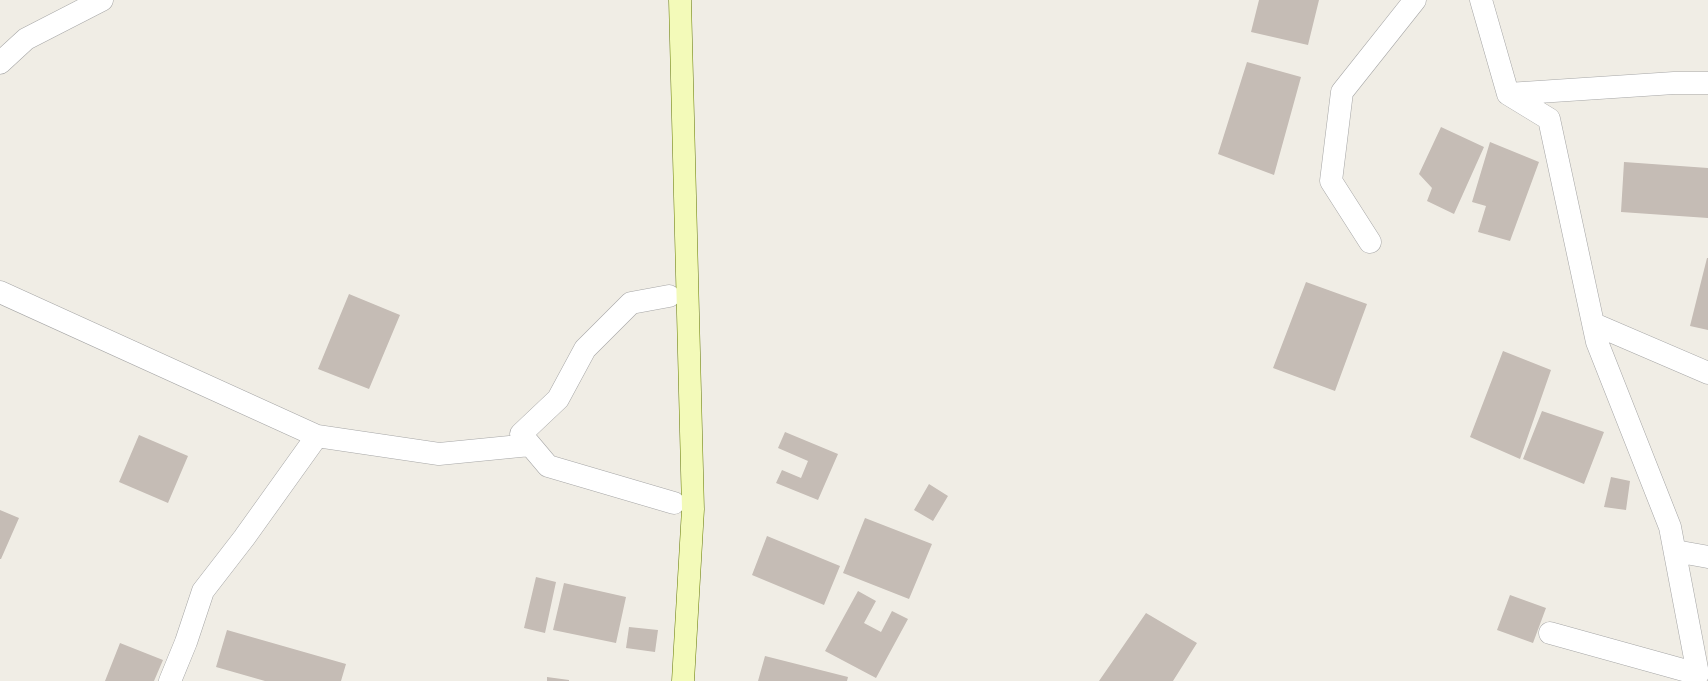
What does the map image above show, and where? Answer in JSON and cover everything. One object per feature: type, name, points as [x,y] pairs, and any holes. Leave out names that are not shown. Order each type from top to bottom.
[{"type":"street","points":[[0,63],[26,39],[102,0]]},
{"type":"street","points":[[680,0],[693,509],[683,681]]},
{"type":"street","points":[[1370,242],[1331,181],[1342,92],[1416,0]]},
{"type":"street","points":[[1481,0],[1508,94],[1549,119],[1597,342],[1670,527],[1696,678],[1550,633]]},
{"type":"street","points":[[1508,94],[1674,83],[1708,83]]},
{"type":"street","points":[[0,292],[317,436],[438,454],[530,445]]},
{"type":"street","points":[[669,296],[631,303],[585,348],[558,399],[521,434],[548,466],[674,503]]},
{"type":"street","points":[[1594,324],[1708,373]]},
{"type":"street","points":[[170,681],[186,642],[203,591],[244,538],[317,436]]},
{"type":"street","points":[[1675,551],[1708,557]]},
{"type":"building","points":[[1259,0],[1319,0],[1308,45],[1251,32]]},
{"type":"building","points":[[1247,62],[1301,77],[1274,175],[1218,154]]},
{"type":"building","points":[[1441,127],[1484,147],[1454,214],[1427,201],[1432,188],[1419,174]]},
{"type":"building","points":[[1490,142],[1539,162],[1510,241],[1478,232],[1486,206],[1472,202]]},
{"type":"building","points":[[1624,162],[1708,168],[1708,218],[1621,212]]},
{"type":"building","points":[[1708,258],[1708,330],[1690,326]]},
{"type":"building","points":[[1306,282],[1367,304],[1335,391],[1273,368]]},
{"type":"building","points":[[349,294],[400,315],[369,389],[318,369]]},
{"type":"building","points":[[1503,351],[1551,370],[1520,459],[1470,437]]},
{"type":"building","points":[[1542,411],[1604,432],[1584,484],[1523,459]]},
{"type":"building","points":[[785,432],[838,454],[818,500],[776,483],[782,470],[801,478],[808,461],[778,448]]},
{"type":"building","points":[[139,435],[188,456],[168,503],[119,482]]},
{"type":"building","points":[[1611,477],[1630,481],[1626,510],[1604,507]]},
{"type":"building","points":[[929,484],[948,496],[933,521],[914,510]]},
{"type":"building","points":[[0,510],[19,518],[1,559],[0,559]]},
{"type":"building","points":[[865,518],[932,544],[909,599],[843,573]]},
{"type":"building","points":[[767,536],[840,566],[824,605],[752,575]]},
{"type":"building","points":[[536,577],[556,582],[545,633],[524,628]]},
{"type":"building","points":[[564,583],[626,597],[616,643],[553,630]]},
{"type":"building","points":[[858,591],[876,601],[864,623],[881,632],[892,611],[908,619],[876,678],[825,651]]},
{"type":"building","points":[[1510,595],[1546,608],[1533,643],[1497,630]]},
{"type":"building","points":[[1146,613],[1197,643],[1173,681],[1099,681]]},
{"type":"building","points":[[629,627],[658,630],[655,652],[626,648]]},
{"type":"building","points":[[227,630],[346,664],[341,681],[265,681],[216,667]]},
{"type":"building","points":[[120,643],[163,660],[154,681],[105,681]]},
{"type":"building","points":[[765,656],[848,677],[847,681],[758,681]]},
{"type":"building","points":[[547,677],[569,680],[569,681],[547,681]]}]
